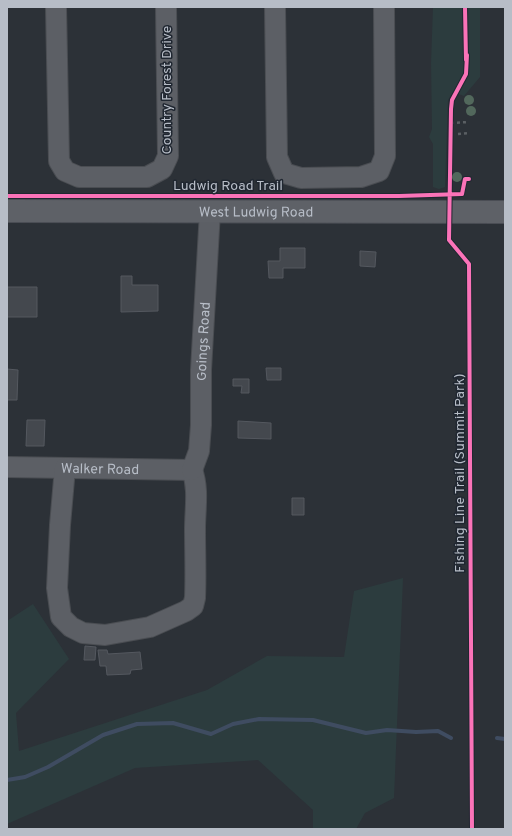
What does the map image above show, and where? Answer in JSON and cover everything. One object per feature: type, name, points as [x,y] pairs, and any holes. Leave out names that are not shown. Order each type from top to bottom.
[{"type":"main road","name":"West Ludwig Road","points":[[7,211],[210,211],[450,204],[505,212]]},
{"type":"street","name":"Country Forest Drive","points":[[56,7],[59,161],[65,171],[79,177],[147,177],[162,169],[168,156],[166,7]]},
{"type":"street","points":[[275,7],[277,157],[284,173],[301,178],[361,177],[379,171],[385,156],[384,7]]},
{"type":"street","name":"Goings Road","points":[[192,470],[200,451],[201,370],[210,211]]},
{"type":"street","name":"Walker Road","points":[[7,467],[192,470]]},
{"type":"street","points":[[65,468],[57,588],[61,618],[71,627],[83,633],[105,635],[150,627],[186,611],[193,606],[195,592],[196,489],[195,478],[192,470]]},
{"type":"path","points":[[450,130],[451,116]]},
{"type":"path","points":[[451,122],[469,122]]},
{"type":"path","points":[[458,134],[469,134]]},
{"type":"path","points":[[450,204],[462,194],[465,178],[469,179]]},
{"type":"shaded area","points":[[433,7],[480,7],[480,77],[464,96],[453,92],[448,100],[445,187],[439,189],[433,187],[433,144],[429,137],[432,129],[431,63]]},
{"type":"shaded area","points":[[403,578],[394,798],[365,813],[356,829],[313,829],[313,810],[258,760],[135,768],[7,824],[7,621],[33,604],[69,659],[16,713],[19,751],[207,690],[267,656],[344,657],[354,591]]},
{"type":"building","points":[[280,248],[305,248],[305,268],[283,268],[283,278],[269,278],[268,261],[280,261]]},
{"type":"building","points":[[360,251],[376,252],[375,267],[360,266]]},
{"type":"building","points":[[121,276],[132,276],[132,285],[158,285],[158,311],[121,312]]},
{"type":"building","points":[[7,287],[37,287],[37,317],[7,317]]},
{"type":"building","points":[[266,368],[281,368],[281,380],[267,380]]},
{"type":"building","points":[[7,369],[18,370],[17,400],[7,400]]},
{"type":"building","points":[[233,379],[249,379],[249,393],[241,393],[242,386],[233,386]]},
{"type":"building","points":[[27,420],[45,420],[44,446],[26,446]]},
{"type":"building","points":[[238,421],[271,423],[271,439],[238,438]]},
{"type":"building","points":[[292,498],[304,498],[304,515],[292,515]]},
{"type":"building","points":[[85,646],[96,647],[95,660],[84,660]]},
{"type":"building","points":[[98,650],[107,650],[108,654],[140,652],[142,669],[131,670],[130,674],[107,675],[106,666],[100,666]]},
{"type":"waterway","points":[[7,780],[25,777],[48,767],[103,735],[137,724],[173,723],[211,734],[233,724],[259,719],[313,720],[366,733],[387,730],[416,732],[438,731],[451,738]]},
{"type":"waterway","points":[[497,738],[505,739]]},
{"type":"cycle path","name":"Fishing Line Trail (Summit Park)","points":[[465,7],[466,60],[467,55],[466,74],[452,100],[451,109],[449,240],[469,264],[472,829]]},
{"type":"cycle path","name":"Ludwig Road Trail","points":[[7,196],[399,196],[462,194],[465,179],[469,179]]}]
